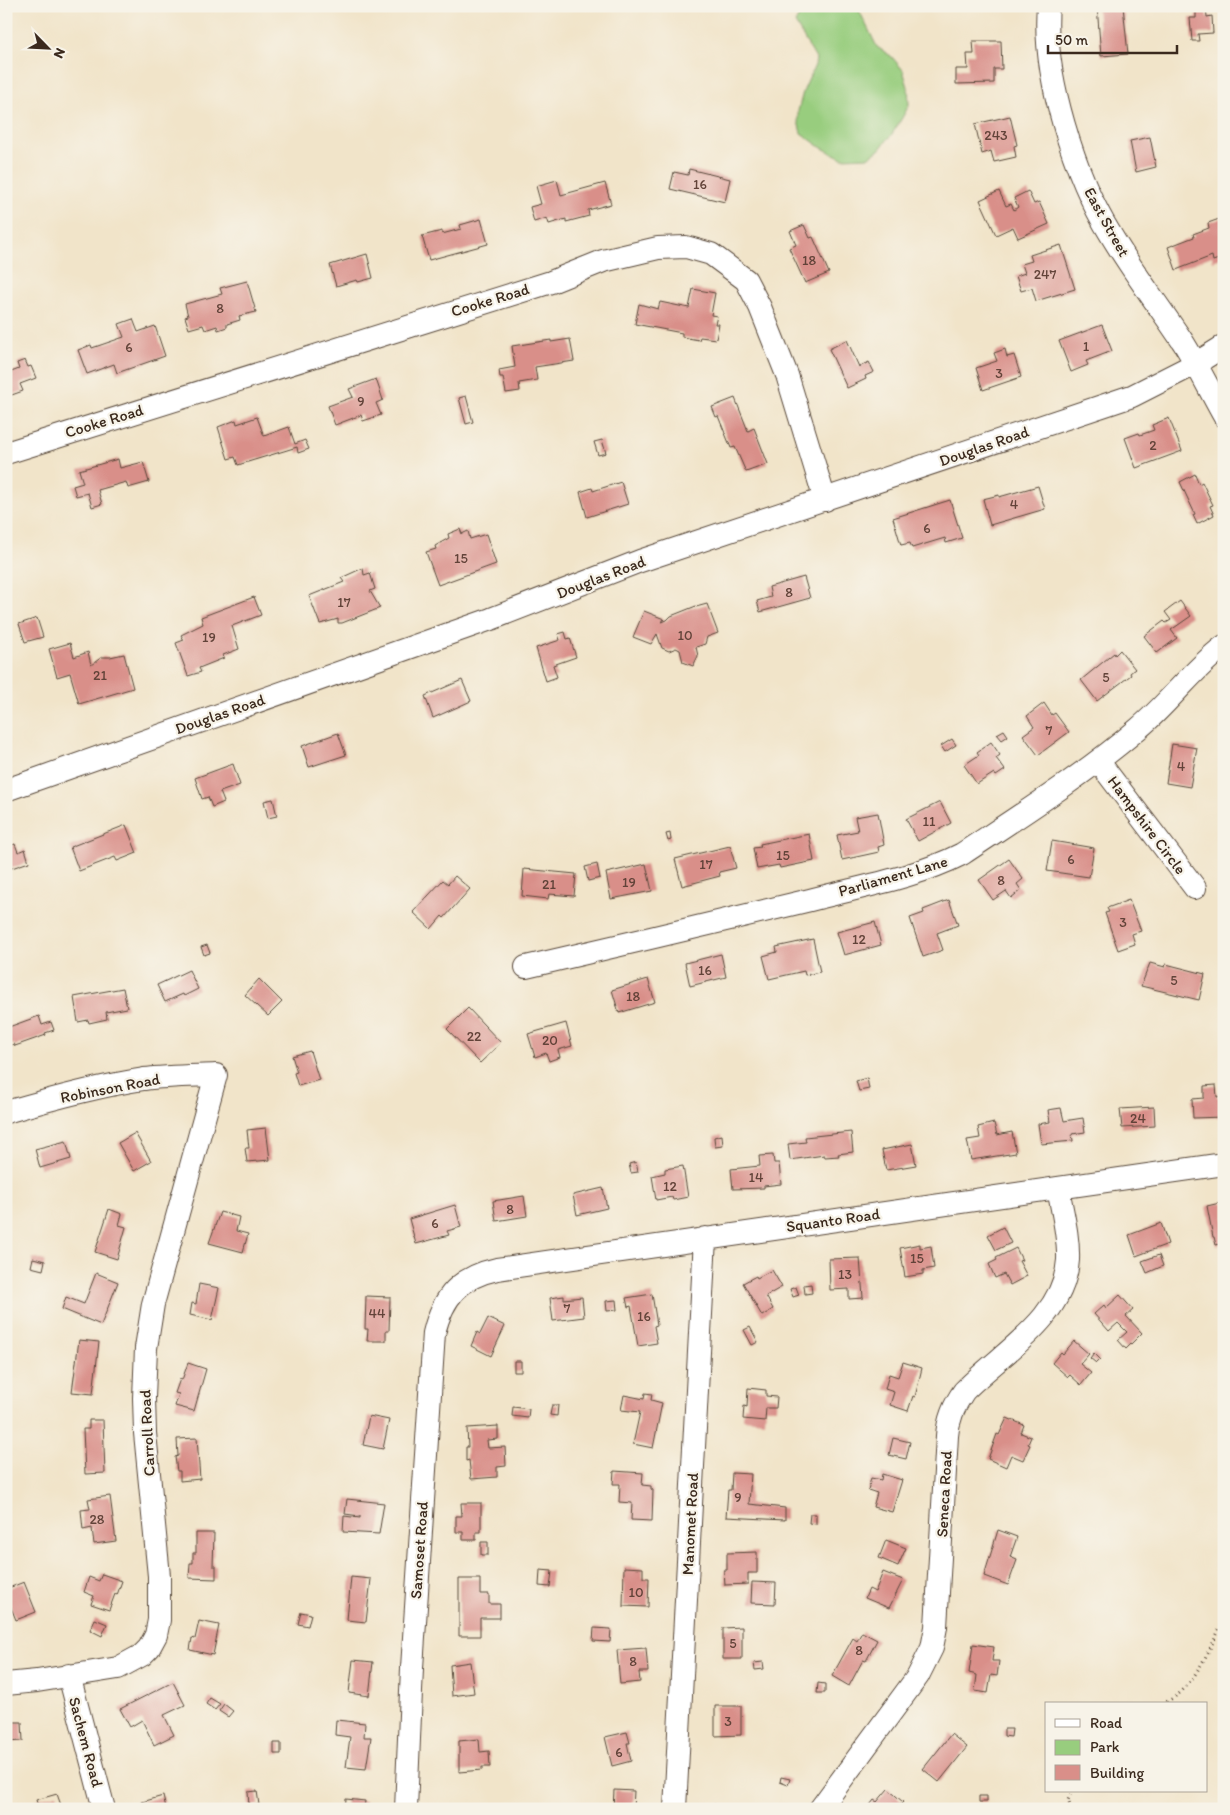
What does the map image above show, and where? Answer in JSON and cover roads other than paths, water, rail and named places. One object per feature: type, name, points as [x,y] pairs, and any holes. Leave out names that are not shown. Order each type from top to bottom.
[{"type":"street","name":"East Street","points":[[1048,6],[1047,24],[1053,84],[1072,150],[1089,192],[1110,234],[1184,344],[1224,416]]},
{"type":"street","name":"Cooke Road","points":[[6,453],[551,282],[604,261],[658,248],[686,247],[712,254],[746,280],[760,307],[787,376],[825,500]]},
{"type":"street","name":"Douglas Road","points":[[6,790],[482,622],[640,562],[1132,396],[1195,364],[1224,346]]},
{"type":"street","name":"Parliament Lane","points":[[526,967],[770,910],[935,867],[962,854],[1099,762],[1153,716],[1209,657],[1224,646]]},
{"type":"street","name":"Hampshire Circle","points":[[1099,762],[1195,888]]},
{"type":"street","name":"Robinson Road","points":[[6,1112],[130,1082],[165,1077],[216,1075]]},
{"type":"street","name":"Carroll Road","points":[[6,1684],[118,1668],[142,1655],[149,1648],[158,1628],[158,1576],[145,1433],[146,1348],[153,1304],[216,1075]]},
{"type":"street","name":"Squanto Road","points":[[450,1296],[468,1278],[497,1269],[1224,1164]]},
{"type":"street","name":"Seneca Road","points":[[820,1809],[918,1676],[928,1658],[937,1622],[947,1436],[950,1416],[964,1391],[1039,1322],[1059,1295],[1065,1277],[1068,1250],[1058,1188]]},
{"type":"street","name":"Manomet Road","points":[[674,1809],[705,1238]]},
{"type":"street","name":"Samoset Road","points":[[406,1809],[413,1648],[433,1340],[436,1323],[450,1296]]},
{"type":"street","name":"Sachem Road","points":[[68,1676],[104,1809]]}]
